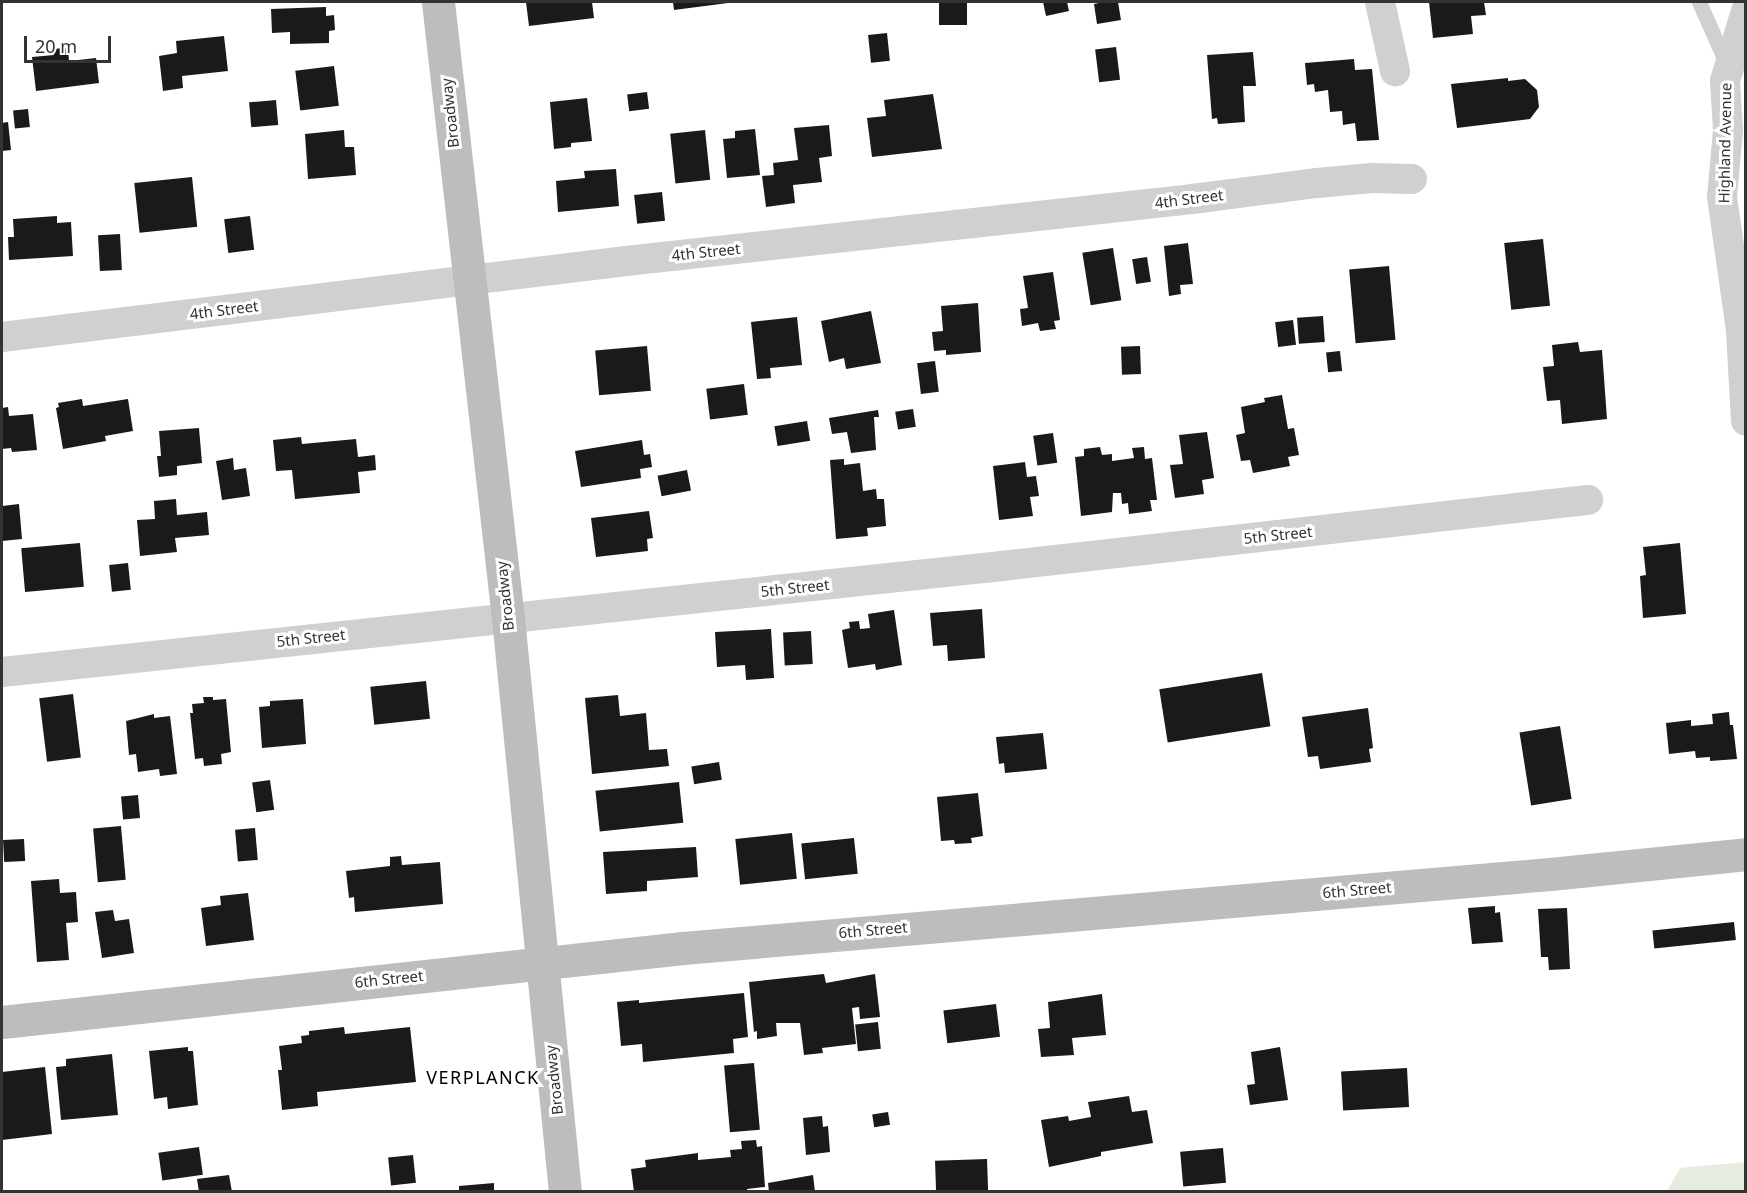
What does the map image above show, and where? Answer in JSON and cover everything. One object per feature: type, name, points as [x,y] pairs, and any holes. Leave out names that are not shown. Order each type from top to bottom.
[{"type":"street","name":"Broadway","points":[[438,2],[508,618],[566,1191]]},
{"type":"street","points":[[1380,2],[1395,71]]},
{"type":"street","name":"Highland Avenue","points":[[1746,11],[1725,81],[1737,130],[1722,196],[1741,291],[1746,421]]},
{"type":"street","name":"4th Street","points":[[2,337],[468,279],[1317,183],[1372,178],[1412,179]]},
{"type":"street","name":"5th Street","points":[[2,672],[1588,500]]},
{"type":"street","name":"6th Street","points":[[2,1022],[824,934],[1538,874],[1746,854]]},
{"type":"lane","points":[[1699,2],[1729,68]]},
{"type":"shaded area","points":[[1745,1162],[1745,1191],[1667,1191],[1680,1168]]},
{"type":"building","points":[[526,2],[592,2],[594,18],[529,26]]},
{"type":"building","points":[[673,2],[728,2],[728,3],[674,10]]},
{"type":"building","points":[[939,2],[967,2],[967,25],[939,25]]},
{"type":"building","points":[[1043,2],[1067,2],[1069,11],[1046,16]]},
{"type":"building","points":[[1118,2],[1121,20],[1097,24],[1094,4]]},
{"type":"building","points":[[1429,2],[1484,2],[1486,15],[1471,16],[1473,34],[1433,38]]},
{"type":"building","points":[[326,7],[326,16],[334,15],[335,30],[329,31],[329,43],[290,44],[290,32],[272,33],[271,9]]},
{"type":"building","points":[[887,33],[890,61],[871,63],[868,35]]},
{"type":"building","points":[[224,36],[228,71],[182,76],[183,88],[163,91],[159,56],[177,53],[176,41]]},
{"type":"building","points":[[1116,47],[1120,80],[1099,82],[1095,50]]},
{"type":"building","points":[[53,49],[68,49],[69,61],[96,58],[99,83],[36,91],[32,57],[54,55]]},
{"type":"building","points":[[1253,52],[1256,86],[1243,86],[1245,122],[1218,124],[1217,118],[1212,119],[1207,55]]},
{"type":"building","points":[[1354,59],[1355,70],[1372,69],[1379,140],[1357,141],[1355,123],[1343,125],[1342,111],[1330,112],[1328,90],[1315,92],[1314,84],[1307,85],[1305,63]]},
{"type":"building","points":[[334,66],[339,106],[300,110],[295,71]]},
{"type":"building","points":[[1508,78],[1508,81],[1525,79],[1537,90],[1539,107],[1530,119],[1457,128],[1451,84]]},
{"type":"building","points":[[647,92],[649,109],[629,111],[627,94]]},
{"type":"building","points":[[933,94],[942,149],[872,157],[867,118],[886,116],[884,100]]},
{"type":"building","points":[[587,98],[592,141],[571,143],[571,147],[554,149],[550,102]]},
{"type":"building","points":[[276,100],[278,125],[251,127],[249,102]]},
{"type":"building","points":[[28,109],[30,127],[15,128],[13,111]]},
{"type":"building","points":[[8,122],[11,150],[2,151],[2,123]]},
{"type":"building","points":[[829,125],[832,156],[819,158],[822,182],[793,185],[795,203],[766,207],[762,176],[774,175],[773,163],[798,160],[794,128]]},
{"type":"building","points":[[755,129],[760,175],[727,178],[723,139],[735,138],[735,131]]},
{"type":"building","points":[[344,130],[345,147],[354,147],[356,175],[308,179],[305,134]]},
{"type":"building","points":[[705,130],[710,180],[675,183],[670,134]]},
{"type":"building","points":[[616,169],[619,206],[558,212],[556,181],[585,178],[584,171]]},
{"type":"building","points":[[192,177],[197,227],[140,233],[134,183]]},
{"type":"building","points":[[662,192],[665,221],[637,224],[634,195]]},
{"type":"building","points":[[57,216],[57,223],[71,222],[73,256],[9,260],[8,237],[14,237],[13,219]]},
{"type":"building","points":[[250,216],[254,250],[228,253],[224,219]]},
{"type":"building","points":[[120,234],[122,270],[100,271],[98,235]]},
{"type":"building","points":[[1543,239],[1550,306],[1511,310],[1504,243]]},
{"type":"building","points":[[1188,243],[1193,284],[1180,285],[1181,294],[1169,296],[1164,246]]},
{"type":"building","points":[[1113,248],[1121,300],[1091,305],[1082,253]]},
{"type":"building","points":[[1147,257],[1151,282],[1136,284],[1132,259]]},
{"type":"building","points":[[1389,266],[1395,340],[1356,343],[1349,269]]},
{"type":"building","points":[[1053,272],[1060,320],[1054,321],[1056,329],[1040,331],[1038,323],[1022,326],[1020,309],[1028,308],[1023,276]]},
{"type":"building","points":[[978,303],[981,352],[946,355],[946,350],[934,351],[932,332],[943,331],[941,306]]},
{"type":"building","points":[[871,311],[881,363],[846,369],[844,358],[829,362],[821,321]]},
{"type":"building","points":[[1323,316],[1325,342],[1299,344],[1297,318]]},
{"type":"building","points":[[797,317],[802,365],[770,368],[771,378],[757,379],[751,322]]},
{"type":"building","points":[[1293,320],[1296,345],[1278,347],[1275,322]]},
{"type":"building","points":[[1578,342],[1580,352],[1602,350],[1607,419],[1562,424],[1560,400],[1547,401],[1543,367],[1554,366],[1552,345]]},
{"type":"building","points":[[647,346],[651,391],[599,395],[595,351]]},
{"type":"building","points":[[1140,346],[1141,374],[1122,375],[1121,347]]},
{"type":"building","points":[[1340,351],[1342,371],[1328,372],[1326,352]]},
{"type":"building","points":[[935,361],[939,392],[921,394],[917,363]]},
{"type":"building","points":[[744,384],[748,415],[710,419],[706,389]]},
{"type":"building","points":[[1282,395],[1288,429],[1294,428],[1299,455],[1288,457],[1290,466],[1253,473],[1250,460],[1241,461],[1236,435],[1245,433],[1241,407],[1265,402],[1264,398]]},
{"type":"building","points":[[82,399],[83,406],[128,399],[133,431],[105,436],[106,441],[63,449],[56,408],[59,407],[58,403]]},
{"type":"building","points":[[8,407],[9,416],[33,414],[37,450],[12,452],[11,448],[2,449],[2,408]]},
{"type":"building","points":[[913,409],[916,427],[898,430],[895,412]]},
{"type":"building","points":[[878,410],[879,417],[874,417],[876,450],[851,453],[847,432],[832,434],[829,418]]},
{"type":"building","points":[[807,421],[810,441],[778,446],[774,426]]},
{"type":"building","points":[[199,428],[202,463],[177,466],[177,475],[159,477],[157,456],[161,456],[159,431]]},
{"type":"building","points":[[1207,432],[1214,478],[1202,480],[1204,494],[1175,498],[1170,465],[1183,464],[1179,435]]},
{"type":"building","points":[[1053,433],[1057,463],[1037,465],[1033,436]]},
{"type":"building","points":[[301,437],[302,444],[356,439],[358,457],[375,455],[376,470],[358,472],[360,493],[295,499],[292,470],[276,471],[273,440]]},
{"type":"building","points":[[642,440],[644,455],[650,454],[652,467],[640,469],[641,478],[581,487],[575,451]]},
{"type":"building","points":[[1100,447],[1102,455],[1112,454],[1112,461],[1134,458],[1132,448],[1144,447],[1145,459],[1152,458],[1157,500],[1150,500],[1152,511],[1129,514],[1128,503],[1122,504],[1121,493],[1113,493],[1112,512],[1081,516],[1075,457],[1084,456],[1084,449]]},
{"type":"building","points":[[233,458],[234,470],[246,468],[250,496],[222,500],[216,461]]},
{"type":"building","points":[[844,459],[844,465],[860,463],[863,491],[876,489],[877,499],[884,499],[886,526],[867,528],[868,536],[836,539],[830,460]]},
{"type":"building","points":[[1025,462],[1027,477],[1036,476],[1039,496],[1030,497],[1033,516],[999,520],[993,466]]},
{"type":"building","points":[[687,470],[691,491],[662,496],[658,476]]},
{"type":"building","points":[[176,499],[177,515],[207,512],[209,535],[175,538],[177,552],[140,556],[137,520],[155,519],[154,501]]},
{"type":"building","points":[[19,504],[22,539],[2,541],[2,506]]},
{"type":"building","points":[[649,511],[653,538],[647,539],[648,551],[596,557],[591,518]]},
{"type":"building","points":[[80,543],[84,587],[25,592],[21,548]]},
{"type":"building","points":[[1680,543],[1686,614],[1643,618],[1640,576],[1646,575],[1643,547]]},
{"type":"building","points":[[128,563],[131,590],[112,592],[109,565]]},
{"type":"building","points":[[982,609],[985,658],[948,661],[947,645],[933,646],[930,613]]},
{"type":"building","points":[[894,610],[902,665],[876,670],[875,664],[848,668],[842,630],[850,628],[849,622],[859,621],[860,629],[870,628],[868,614]]},
{"type":"building","points":[[771,629],[774,678],[746,680],[745,665],[717,667],[715,632]]},
{"type":"building","points":[[811,631],[813,664],[785,665],[783,632]]},
{"type":"building","points":[[1262,673],[1270,726],[1168,743],[1159,689]]},
{"type":"building","points":[[426,681],[430,719],[374,725],[370,687]]},
{"type":"building","points":[[73,694],[81,758],[47,762],[39,698]]},
{"type":"building","points":[[618,695],[620,716],[646,713],[649,750],[667,749],[669,766],[592,774],[585,698]]},
{"type":"building","points":[[203,697],[213,697],[213,700],[226,699],[231,752],[221,754],[222,764],[204,766],[203,758],[195,759],[190,713],[193,713],[192,704],[204,703]]},
{"type":"building","points":[[303,699],[306,744],[262,748],[259,707],[270,706],[270,701]]},
{"type":"building","points":[[1368,708],[1373,748],[1369,749],[1371,762],[1320,769],[1318,756],[1308,757],[1302,717]]},
{"type":"building","points":[[1729,712],[1737,759],[1710,761],[1710,757],[1696,758],[1695,751],[1669,754],[1666,723],[1691,720],[1691,726],[1713,724],[1712,714]]},
{"type":"building","points":[[154,714],[154,718],[170,716],[177,774],[160,776],[159,769],[138,772],[136,754],[129,755],[126,721]]},
{"type":"building","points":[[1560,726],[1572,799],[1531,806],[1520,732]]},
{"type":"building","points":[[1043,733],[1047,769],[1005,773],[1004,763],[999,764],[996,737]]},
{"type":"building","points":[[719,762],[722,780],[694,784],[691,766]]},
{"type":"building","points":[[270,780],[274,810],[256,812],[252,783]]},
{"type":"building","points":[[679,782],[683,823],[600,832],[595,791]]},
{"type":"building","points":[[978,793],[983,836],[971,838],[972,843],[955,844],[954,840],[941,841],[937,797]]},
{"type":"building","points":[[138,795],[140,818],[123,819],[121,796]]},
{"type":"building","points":[[121,826],[126,880],[98,882],[93,828]]},
{"type":"building","points":[[255,828],[258,860],[238,862],[235,830]]},
{"type":"building","points":[[792,833],[797,879],[740,885],[735,839]]},
{"type":"building","points":[[854,838],[858,874],[805,879],[801,844]]},
{"type":"building","points":[[24,839],[25,861],[4,862],[3,840]]},
{"type":"building","points":[[696,847],[698,877],[647,881],[647,891],[606,894],[603,852]]},
{"type":"building","points":[[401,856],[402,865],[440,862],[443,904],[355,912],[354,897],[349,898],[346,871],[390,866],[390,857]]},
{"type":"building","points":[[59,879],[60,893],[76,892],[78,922],[66,923],[69,960],[37,962],[31,881]]},
{"type":"building","points":[[248,893],[254,940],[206,946],[201,908],[221,905],[220,896]]},
{"type":"building","points":[[1495,906],[1495,913],[1500,912],[1503,942],[1472,944],[1468,908]]},
{"type":"building","points":[[1567,908],[1570,969],[1549,970],[1548,957],[1541,957],[1538,909]]},
{"type":"building","points":[[113,910],[115,921],[129,919],[134,953],[102,958],[95,912]]},
{"type":"building","points":[[1734,922],[1736,940],[1654,948],[1652,931]]},
{"type":"building","points":[[824,974],[826,983],[875,974],[880,1017],[860,1019],[859,1007],[852,1008],[856,1044],[822,1048],[823,1053],[804,1055],[800,1023],[776,1023],[777,1036],[757,1039],[757,1031],[754,1032],[749,982]]},
{"type":"building","points":[[744,993],[748,1037],[733,1039],[734,1053],[643,1062],[642,1044],[621,1046],[617,1002],[639,1000],[639,1003]]},
{"type":"building","points":[[1102,994],[1106,1035],[1072,1038],[1074,1055],[1041,1057],[1038,1029],[1050,1028],[1048,1002]]},
{"type":"building","points":[[996,1004],[1000,1037],[947,1043],[943,1010]]},
{"type":"building","points":[[878,1022],[881,1049],[858,1051],[855,1024]]},
{"type":"building","points":[[344,1027],[345,1034],[410,1027],[416,1082],[317,1092],[318,1106],[282,1110],[278,1070],[282,1070],[279,1046],[302,1043],[301,1036],[309,1035],[309,1031]]},
{"type":"building","points":[[188,1047],[188,1051],[193,1051],[198,1105],[168,1109],[167,1097],[154,1099],[149,1051]]},
{"type":"building","points":[[1280,1047],[1288,1100],[1250,1105],[1247,1085],[1255,1084],[1251,1052]]},
{"type":"building","points":[[112,1054],[118,1115],[61,1120],[56,1067],[66,1066],[66,1059]]},
{"type":"building","points":[[754,1063],[760,1130],[730,1132],[724,1066]]},
{"type":"building","points":[[45,1067],[52,1134],[2,1140],[2,1072]]},
{"type":"building","points":[[1407,1068],[1409,1107],[1343,1110],[1341,1071]]},
{"type":"building","points":[[1129,1096],[1132,1112],[1147,1110],[1153,1143],[1101,1152],[1101,1156],[1049,1167],[1041,1120],[1068,1116],[1069,1121],[1091,1117],[1088,1102]]},
{"type":"building","points":[[888,1112],[890,1125],[874,1127],[872,1115]]},
{"type":"building","points":[[822,1116],[823,1127],[828,1126],[830,1152],[806,1155],[803,1118]]},
{"type":"building","points":[[756,1140],[757,1147],[762,1146],[765,1187],[747,1189],[747,1192],[634,1192],[631,1169],[646,1167],[645,1160],[698,1153],[698,1160],[731,1157],[730,1150],[742,1149],[741,1141]]},
{"type":"building","points":[[199,1147],[203,1175],[162,1180],[158,1153]]},
{"type":"building","points":[[1223,1148],[1226,1183],[1183,1187],[1180,1152]]},
{"type":"building","points":[[413,1155],[416,1183],[391,1185],[388,1158]]},
{"type":"building","points":[[987,1159],[988,1192],[936,1192],[935,1161]]},
{"type":"building","points":[[229,1175],[232,1192],[199,1192],[197,1179]]},
{"type":"building","points":[[813,1175],[815,1192],[769,1192],[768,1183]]},
{"type":"building","points":[[494,1183],[494,1192],[459,1192],[459,1186]]},
{"type":"district","name":"VERPLANCK","points":[[483,1077]]}]
